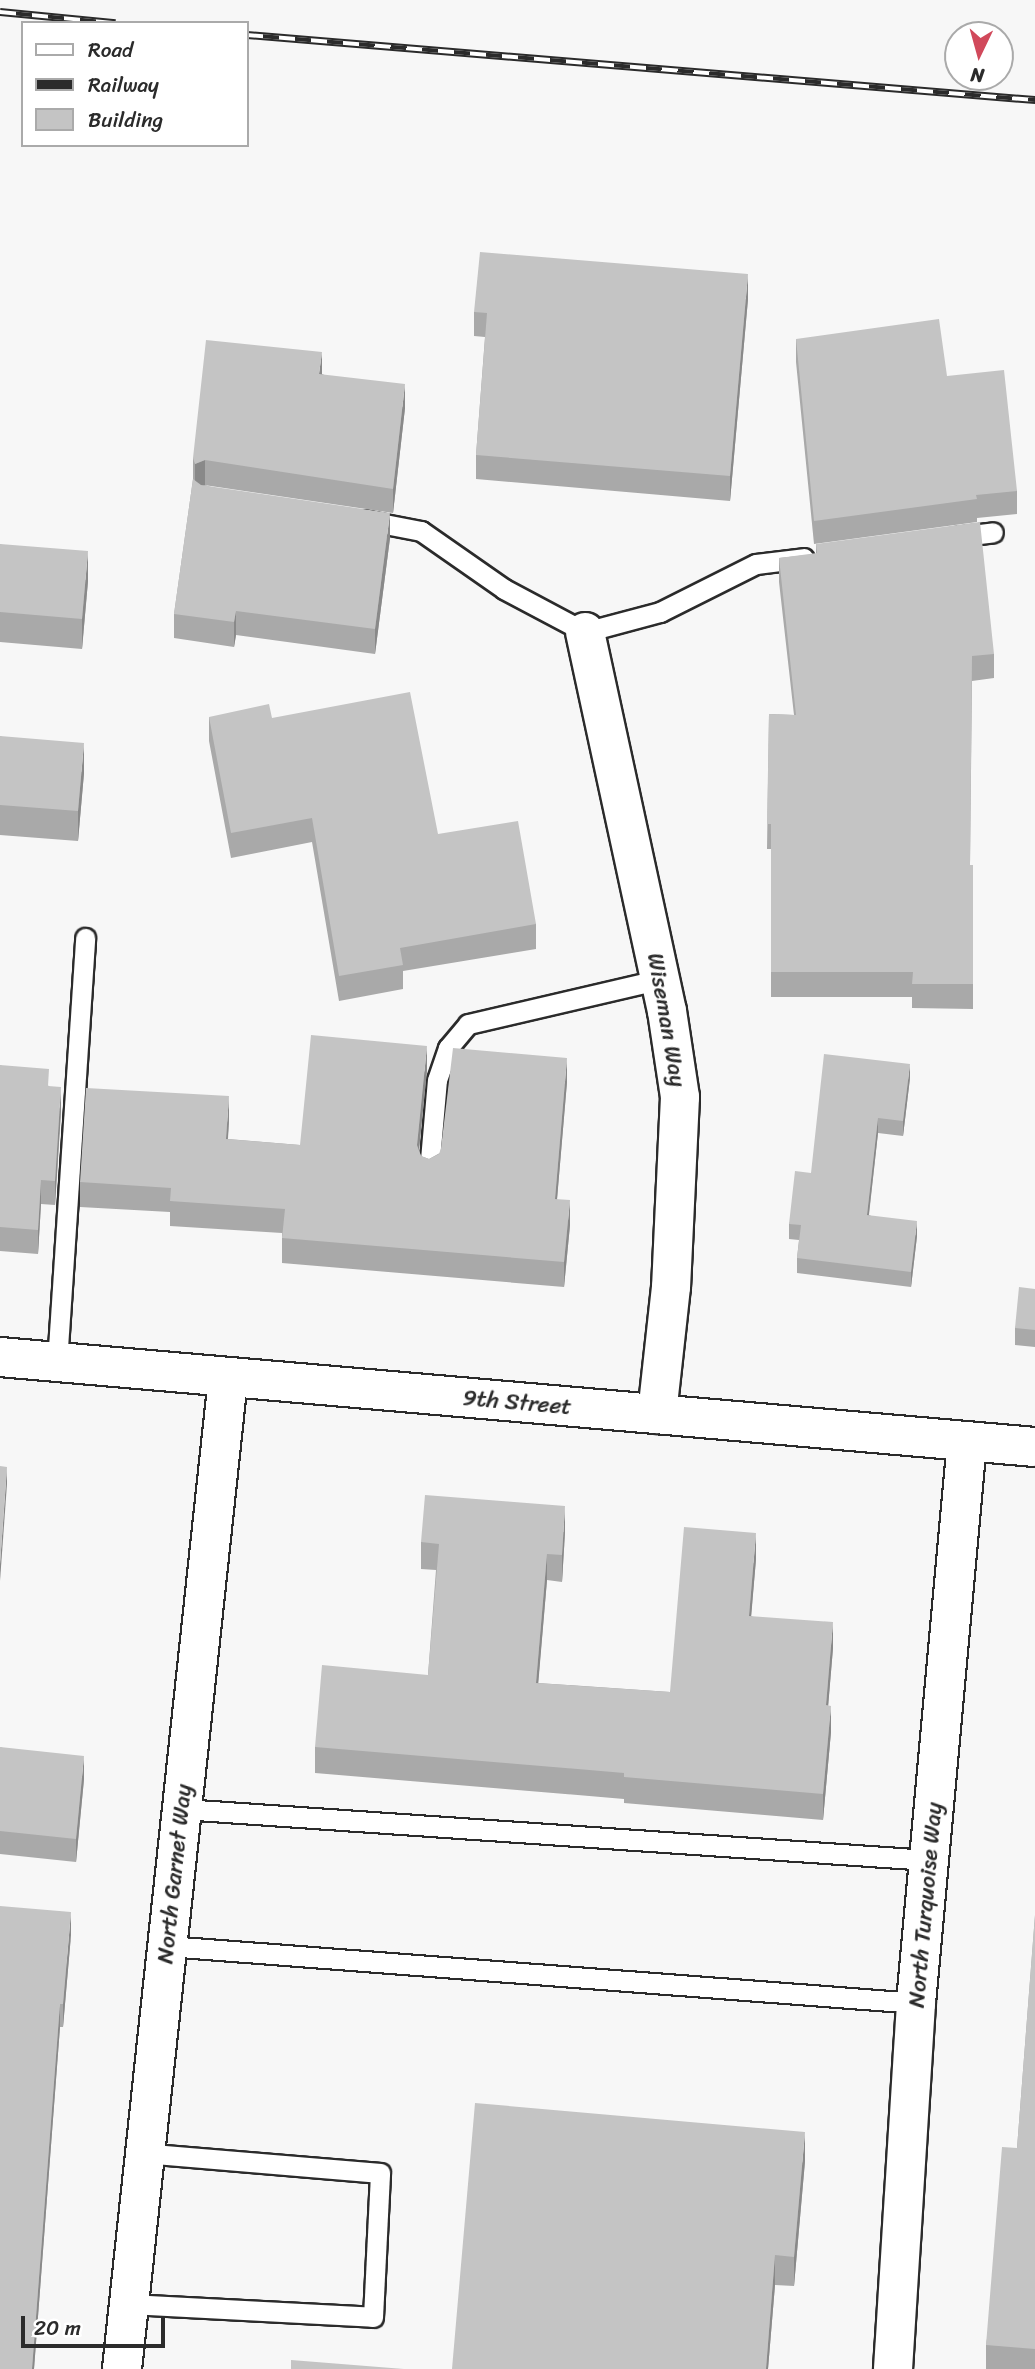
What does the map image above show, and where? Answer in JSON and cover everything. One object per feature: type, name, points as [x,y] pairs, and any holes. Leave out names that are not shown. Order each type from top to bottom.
[{"type":"street","name":"Wiseman Way","points":[[585,632],[661,979],[680,1097],[671,1287],[657,1414]]},
{"type":"street","name":"9th Street","points":[[0,1357],[228,1379],[1035,1447]]},
{"type":"street","name":"North Garnet Way","points":[[122,2369],[228,1379]]},
{"type":"street","name":"North Turquoise Way","points":[[892,2369],[916,2003],[967,1441]]},
{"type":"lane","points":[[338,516],[421,531],[504,589],[585,632],[660,612],[756,564],[822,555]]},
{"type":"lane","points":[[940,539],[993,532]]},
{"type":"lane","points":[[57,1363],[85,938]]},
{"type":"lane","points":[[429,1171],[437,1080],[448,1048],[468,1024],[661,979]]},
{"type":"lane","points":[[182,1809],[929,1860]]},
{"type":"lane","points":[[167,1946],[916,2003]]},
{"type":"lane","points":[[129,2304],[373,2317],[380,2173],[144,2153]]},
{"type":"building","points":[[480,252],[748,274],[730,476],[476,455],[487,313],[474,312]]},
{"type":"building","points":[[939,319],[947,376],[1004,370],[1017,491],[814,521],[796,339]]},
{"type":"building","points":[[206,340],[322,352],[319,374],[405,384],[393,489],[205,460],[195,464],[193,458]]},
{"type":"building","points":[[193,479],[201,485],[390,513],[375,629],[236,611],[234,622],[174,614]]},
{"type":"building","points":[[980,522],[994,654],[972,656],[970,865],[973,865],[973,984],[912,984],[913,972],[771,972],[771,824],[767,824],[769,714],[796,715],[779,558],[817,553],[816,544]]},
{"type":"building","points":[[0,544],[88,551],[82,619],[0,612]]},
{"type":"building","points":[[410,692],[438,834],[518,821],[536,924],[400,948],[403,965],[339,976],[312,818],[231,833],[209,717],[269,704],[272,718]]},
{"type":"building","points":[[0,736],[84,743],[78,811],[0,805]]},
{"type":"building","points":[[311,1035],[427,1046],[417,1145],[421,1156],[429,1159],[439,1154],[441,1148],[453,1048],[567,1058],[555,1199],[570,1200],[564,1262],[282,1238],[285,1209],[170,1201],[171,1188],[80,1182],[86,1088],[229,1096],[226,1139],[300,1145]]},
{"type":"building","points":[[824,1054],[910,1064],[903,1121],[878,1118],[867,1215],[917,1221],[911,1272],[797,1258],[801,1225],[789,1224],[795,1171],[811,1173]]},
{"type":"building","points":[[0,1065],[49,1069],[48,1086],[61,1087],[55,1181],[41,1180],[38,1230],[0,1227]]},
{"type":"building","points":[[1019,1287],[1035,1289],[1035,1330],[1015,1328]]},
{"type":"building","points":[[0,1466],[7,1467],[0,1564]]},
{"type":"building","points":[[425,1495],[565,1506],[562,1555],[547,1554],[536,1683],[670,1692],[684,1527],[756,1533],[749,1616],[833,1622],[826,1705],[831,1706],[823,1794],[624,1777],[624,1773],[315,1747],[322,1665],[428,1675],[439,1544],[421,1542]]},
{"type":"building","points":[[0,1747],[84,1756],[76,1839],[0,1831]]},
{"type":"building","points":[[0,1906],[71,1912],[63,2004],[60,2004],[32,2369],[0,2369]]},
{"type":"building","points":[[1035,1915],[1035,2349],[986,2345],[1002,2147],[1017,2148]]},
{"type":"building","points":[[475,2103],[805,2132],[794,2257],[775,2255],[766,2369],[452,2369]]},
{"type":"building","points":[[291,2360],[404,2369],[291,2369]]},
{"type":"railway","points":[[0,12],[94,21]]},
{"type":"railway","points":[[248,35],[1035,100]]}]
